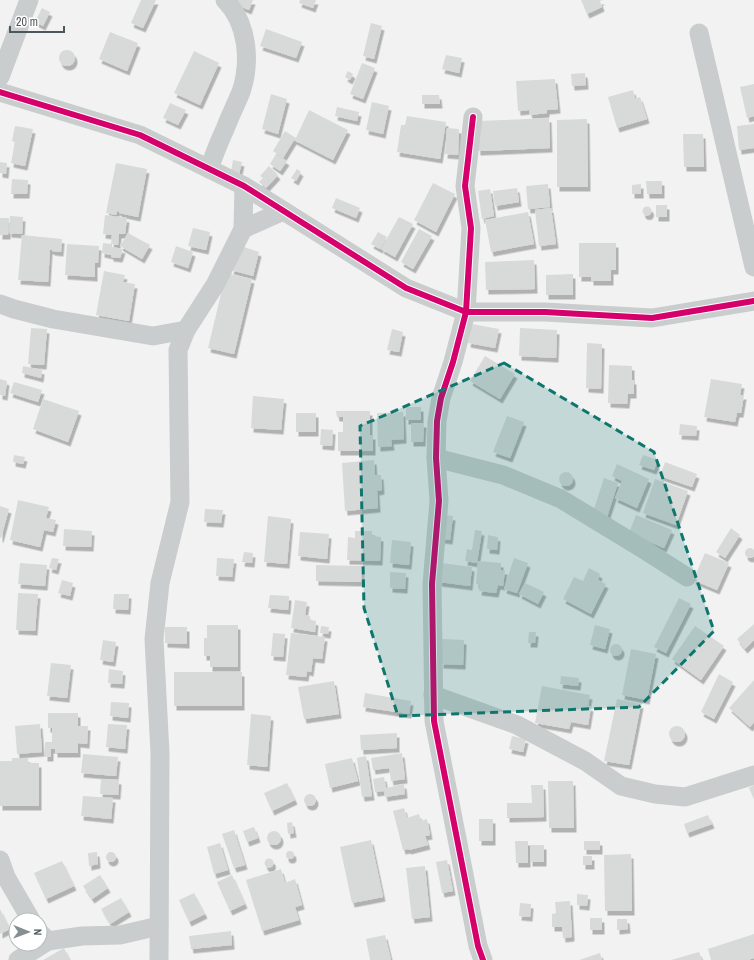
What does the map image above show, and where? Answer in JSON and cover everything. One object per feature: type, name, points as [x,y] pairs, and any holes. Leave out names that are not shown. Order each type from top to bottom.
[{"type":"street","points":[[0,77],[29,0]]},
{"type":"street","points":[[209,169],[241,91],[246,69],[246,47],[241,23],[231,6],[225,0]]},
{"type":"street","points":[[699,33],[754,267]]},
{"type":"street","points":[[0,92],[140,135],[244,186],[406,288],[466,312],[544,312],[652,318],[754,301]]},
{"type":"street","points":[[473,117],[465,186],[471,228],[466,312],[453,362],[441,398],[437,421],[436,458],[439,501],[432,584],[433,695],[434,721],[478,946],[483,960]]},
{"type":"street","points":[[159,960],[160,753],[154,638],[160,583],[180,502],[178,354],[181,340],[186,330],[215,285],[243,230],[244,186]]},
{"type":"street","points":[[243,230],[283,211]]},
{"type":"street","points":[[0,304],[53,319],[153,336],[186,330]]},
{"type":"street","points":[[153,336],[178,354]]},
{"type":"street","points":[[436,458],[503,475],[561,499],[643,548],[687,577]]},
{"type":"street","points":[[433,695],[517,725],[585,760],[621,786],[655,794],[685,797],[754,775]]},
{"type":"street","points":[[0,860],[6,877],[26,912]]},
{"type":"street","points":[[48,937],[120,935],[159,926]]},
{"type":"street","points":[[18,960],[27,952]]},
{"type":"highlighted area","points":[[504,363],[654,452],[714,631],[639,707],[398,716],[364,608],[360,426]]},
{"type":"building","points":[[141,0],[156,0],[143,28],[131,23]]},
{"type":"building","points":[[236,0],[253,0],[249,10],[234,4]]},
{"type":"building","points":[[300,0],[316,0],[313,8],[299,3]]},
{"type":"building","points":[[581,0],[603,0],[600,1],[602,7],[587,14]]},
{"type":"building","points":[[42,8],[50,12],[43,26],[35,22]]},
{"type":"building","points":[[371,23],[382,26],[374,59],[363,56]]},
{"type":"building","points":[[266,29],[302,42],[296,58],[260,46]]},
{"type":"building","points":[[110,32],[138,43],[127,71],[99,59]]},
{"type":"building","points":[[67,50],[73,52],[75,58],[73,64],[67,66],[61,64],[59,58],[61,52]]},
{"type":"building","points":[[194,51],[219,63],[200,105],[174,93]]},
{"type":"building","points":[[446,55],[462,58],[459,73],[442,69]]},
{"type":"building","points":[[362,63],[375,68],[363,99],[350,94]]},
{"type":"building","points":[[348,71],[353,74],[350,80],[345,77]]},
{"type":"building","points":[[585,73],[586,85],[572,86],[571,74]]},
{"type":"building","points":[[555,79],[558,109],[547,110],[547,113],[530,115],[529,110],[518,111],[516,81]]},
{"type":"building","points":[[754,84],[754,116],[747,118],[740,87]]},
{"type":"building","points":[[633,90],[635,99],[640,97],[647,119],[617,128],[608,97]]},
{"type":"building","points":[[271,94],[287,99],[278,134],[262,129]]},
{"type":"building","points":[[422,95],[439,95],[440,104],[422,104]]},
{"type":"building","points":[[372,102],[389,106],[383,134],[366,130]]},
{"type":"building","points":[[170,103],[186,110],[178,125],[163,118]]},
{"type":"building","points":[[337,107],[359,112],[357,121],[335,116]]},
{"type":"building","points":[[309,110],[348,130],[333,160],[294,140],[283,158],[273,151],[285,131],[296,138]]},
{"type":"building","points":[[407,116],[446,122],[440,159],[397,152],[401,125],[405,125]]},
{"type":"building","points":[[549,118],[550,148],[478,151],[477,121]]},
{"type":"building","points":[[587,119],[588,187],[557,187],[557,120]]},
{"type":"building","points":[[754,124],[754,148],[739,150],[737,126]]},
{"type":"building","points":[[15,126],[33,129],[25,166],[11,163],[15,142],[12,141]]},
{"type":"building","points":[[447,128],[459,129],[458,155],[445,154]]},
{"type":"building","points":[[683,134],[703,134],[704,167],[684,167]]},
{"type":"building","points":[[276,154],[287,161],[280,171],[270,164]]},
{"type":"building","points":[[233,160],[242,162],[239,174],[231,172]]},
{"type":"building","points":[[0,162],[7,163],[6,174],[0,173]]},
{"type":"building","points":[[116,163],[147,169],[138,217],[119,213],[120,212],[117,211],[116,215],[106,213]]},
{"type":"building","points":[[269,166],[278,175],[266,188],[259,182],[263,178],[260,176]]},
{"type":"building","points":[[297,169],[301,172],[296,181],[291,178]]},
{"type":"building","points":[[12,179],[28,180],[27,194],[11,194]]},
{"type":"building","points":[[646,181],[662,181],[662,194],[647,194]]},
{"type":"building","points":[[433,183],[455,194],[436,232],[414,220]]},
{"type":"building","points":[[548,184],[550,207],[528,209],[526,186]]},
{"type":"building","points":[[641,184],[641,194],[632,194],[632,185]]},
{"type":"building","points":[[517,188],[519,202],[495,206],[493,191]]},
{"type":"building","points":[[490,189],[494,216],[482,219],[478,191]]},
{"type":"building","points":[[336,198],[360,208],[356,218],[332,208]]},
{"type":"building","points":[[656,205],[667,205],[667,217],[656,217]]},
{"type":"building","points":[[647,206],[652,211],[647,216],[642,211]]},
{"type":"building","points":[[551,208],[556,244],[539,246],[535,210]]},
{"type":"building","points":[[528,212],[534,244],[491,252],[485,220]]},
{"type":"building","points":[[105,215],[127,218],[125,234],[119,234],[118,245],[112,244],[112,247],[123,249],[120,258],[111,257],[111,255],[102,253],[103,243],[111,244],[112,235],[103,234]]},
{"type":"building","points":[[10,216],[23,217],[22,234],[9,233]]},
{"type":"building","points":[[399,217],[413,224],[395,257],[381,249]]},
{"type":"building","points":[[0,218],[9,218],[8,235],[0,235]]},
{"type":"building","points":[[193,228],[210,232],[206,250],[188,246]]},
{"type":"building","points":[[419,229],[432,236],[413,269],[401,262]]},
{"type":"building","points":[[378,232],[387,237],[380,249],[371,244]]},
{"type":"building","points":[[128,233],[150,245],[142,259],[120,246]]},
{"type":"building","points":[[22,235],[62,239],[61,252],[50,250],[48,282],[18,280]]},
{"type":"building","points":[[579,243],[616,243],[616,270],[611,270],[611,281],[591,281],[591,277],[579,277]]},
{"type":"building","points":[[67,244],[99,246],[98,263],[95,263],[95,277],[65,275]]},
{"type":"building","points":[[238,245],[259,252],[253,276],[231,270]]},
{"type":"building","points":[[176,246],[193,252],[188,268],[171,262]]},
{"type":"building","points":[[534,260],[535,289],[486,290],[485,262]]},
{"type":"building","points":[[104,271],[125,275],[123,282],[135,284],[129,321],[96,315]]},
{"type":"building","points":[[226,273],[252,279],[234,354],[208,348]]},
{"type":"building","points":[[573,274],[573,295],[546,295],[546,275]]},
{"type":"building","points":[[472,324],[499,329],[495,348],[468,343]]},
{"type":"building","points":[[31,328],[47,329],[44,365],[28,364]]},
{"type":"building","points":[[520,328],[557,330],[556,358],[519,356]]},
{"type":"building","points":[[392,329],[403,332],[399,352],[387,350]]},
{"type":"building","points":[[587,343],[602,344],[601,389],[586,388]]},
{"type":"building","points":[[485,356],[515,374],[500,399],[470,381]]},
{"type":"building","points":[[609,365],[632,366],[634,394],[628,394],[627,404],[608,403]]},
{"type":"building","points":[[23,366],[42,370],[41,378],[22,373]]},
{"type":"building","points":[[0,379],[7,381],[5,396],[0,395]]},
{"type":"building","points":[[711,379],[742,384],[740,395],[744,395],[741,413],[737,413],[735,422],[704,417]]},
{"type":"building","points":[[14,382],[42,390],[38,402],[10,393]]},
{"type":"building","points":[[253,396],[284,399],[281,430],[251,428]]},
{"type":"building","points":[[43,399],[79,411],[68,442],[33,429]]},
{"type":"building","points":[[406,407],[421,407],[421,420],[406,420]]},
{"type":"building","points":[[336,411],[370,411],[370,435],[373,435],[373,451],[338,451],[338,432],[343,432],[343,417],[337,417]]},
{"type":"building","points":[[403,412],[404,439],[391,440],[392,446],[378,447],[377,413]]},
{"type":"building","points":[[296,413],[316,413],[316,432],[296,432]]},
{"type":"building","points":[[507,416],[524,422],[510,458],[493,452]]},
{"type":"building","points":[[411,423],[424,423],[423,442],[411,442]]},
{"type":"building","points":[[680,424],[697,426],[696,436],[679,435]]},
{"type":"building","points":[[321,429],[333,430],[332,446],[320,445]]},
{"type":"building","points":[[14,455],[25,457],[23,464],[13,462]]},
{"type":"building","points":[[643,455],[658,460],[654,470],[639,465]]},
{"type":"building","points":[[374,460],[375,475],[381,475],[382,490],[377,491],[378,508],[345,511],[342,463]]},
{"type":"building","points":[[665,462],[697,474],[692,487],[660,476]]},
{"type":"building","points":[[617,464],[649,479],[637,508],[615,498],[622,481],[612,476]]},
{"type":"building","points":[[566,472],[571,474],[573,479],[571,484],[566,486],[561,484],[559,479],[561,474]]},
{"type":"building","points":[[604,478],[618,483],[607,517],[593,512]]},
{"type":"building","points":[[655,479],[688,491],[676,525],[643,513]]},
{"type":"building","points":[[18,500],[49,507],[46,518],[56,520],[53,532],[44,530],[40,547],[10,540]]},
{"type":"building","points":[[0,506],[9,509],[1,538],[0,538]]},
{"type":"building","points":[[205,509],[223,510],[221,523],[204,522]]},
{"type":"building","points":[[445,515],[453,516],[450,540],[442,539]]},
{"type":"building","points":[[636,515],[672,530],[664,548],[629,533]]},
{"type":"building","points":[[268,516],[291,519],[287,564],[264,562]]},
{"type":"building","points":[[731,528],[740,535],[725,558],[716,552]]},
{"type":"building","points":[[64,529],[92,531],[91,547],[63,546]]},
{"type":"building","points":[[475,530],[482,531],[477,563],[465,561],[467,549],[472,550]]},
{"type":"building","points":[[355,531],[372,531],[372,536],[381,537],[380,561],[347,560],[348,537],[355,538]]},
{"type":"building","points":[[300,532],[329,534],[327,559],[298,556]]},
{"type":"building","points":[[488,535],[498,537],[497,550],[487,549]]},
{"type":"building","points":[[392,540],[411,542],[409,565],[390,563]]},
{"type":"building","points":[[750,548],[755,553],[750,558],[745,553]]},
{"type":"building","points":[[244,552],[253,553],[252,563],[242,562]]},
{"type":"building","points":[[705,553],[729,563],[717,590],[693,580]]},
{"type":"building","points":[[52,558],[59,559],[56,570],[49,568]]},
{"type":"building","points":[[217,558],[234,559],[232,577],[216,576]]},
{"type":"building","points":[[514,558],[528,563],[517,593],[504,589]]},
{"type":"building","points":[[478,561],[501,563],[501,570],[505,570],[503,586],[498,585],[496,593],[479,591],[480,585],[476,584]]},
{"type":"building","points":[[20,563],[47,565],[45,586],[18,584]]},
{"type":"building","points":[[441,563],[472,567],[470,586],[439,582]]},
{"type":"building","points":[[316,565],[362,566],[361,582],[316,581]]},
{"type":"building","points":[[589,568],[600,574],[598,580],[606,584],[591,614],[563,599],[574,577],[583,581]]},
{"type":"building","points":[[390,572],[406,573],[405,589],[390,588]]},
{"type":"building","points":[[62,580],[73,583],[70,596],[58,593]]},
{"type":"building","points":[[525,583],[544,592],[538,604],[519,594]]},
{"type":"building","points":[[18,593],[38,594],[35,631],[16,630]]},
{"type":"building","points":[[114,594],[129,594],[128,610],[113,609]]},
{"type":"building","points":[[270,595],[289,596],[288,610],[268,608]]},
{"type":"building","points":[[679,598],[691,604],[666,653],[654,647]]},
{"type":"building","points":[[295,600],[307,602],[305,615],[310,616],[310,620],[316,621],[315,632],[291,628]]},
{"type":"building","points":[[754,624],[754,640],[745,649],[737,639]]},
{"type":"building","points":[[207,625],[238,625],[238,667],[210,667],[210,656],[204,656],[204,638],[207,638]]},
{"type":"building","points":[[595,625],[610,629],[605,649],[590,645]]},
{"type":"building","points":[[321,626],[329,627],[328,634],[320,633]]},
{"type":"building","points":[[695,626],[724,646],[701,680],[672,659]]},
{"type":"building","points":[[165,627],[187,627],[187,644],[165,643]]},
{"type":"building","points":[[529,632],[536,632],[535,643],[528,643]]},
{"type":"building","points":[[273,633],[285,634],[283,657],[271,656]]},
{"type":"building","points":[[291,633],[325,637],[322,659],[313,658],[311,672],[307,671],[306,677],[286,675]]},
{"type":"building","points":[[442,639],[464,640],[463,665],[441,664]]},
{"type":"building","points":[[103,640],[116,642],[113,662],[100,660]]},
{"type":"building","points":[[616,644],[620,646],[622,650],[620,654],[616,656],[612,654],[610,650],[612,646]]},
{"type":"building","points":[[631,649],[656,654],[647,700],[622,695]]},
{"type":"building","points":[[51,663],[71,665],[67,698],[47,696]]},
{"type":"building","points":[[109,669],[123,671],[122,684],[108,683]]},
{"type":"building","points":[[174,672],[242,672],[242,706],[174,706]]},
{"type":"building","points":[[719,674],[733,682],[714,719],[701,712]]},
{"type":"building","points":[[561,676],[579,678],[578,686],[560,684]]},
{"type":"building","points":[[754,680],[754,722],[750,727],[729,708]]},
{"type":"building","points":[[334,681],[339,714],[304,719],[298,687]]},
{"type":"building","points":[[542,686],[590,695],[588,706],[591,707],[588,725],[571,722],[569,729],[535,723]]},
{"type":"building","points":[[365,693],[411,701],[409,714],[363,707]]},
{"type":"building","points":[[617,699],[641,704],[629,765],[604,761]]},
{"type":"building","points":[[111,702],[129,703],[128,718],[110,716]]},
{"type":"building","points":[[48,713],[78,713],[78,726],[88,726],[87,744],[78,743],[78,753],[55,753],[55,749],[51,749],[51,757],[45,757],[45,742],[52,742],[52,728],[48,728]]},
{"type":"building","points":[[251,714],[271,716],[267,767],[247,765]]},
{"type":"building","points":[[40,724],[42,752],[17,754],[15,726]]},
{"type":"building","points":[[108,724],[127,725],[125,749],[106,747]]},
{"type":"building","points":[[677,726],[683,728],[685,734],[683,740],[677,742],[671,740],[669,734],[671,728]]},
{"type":"building","points":[[397,733],[397,748],[361,750],[360,735]]},
{"type":"building","points":[[512,736],[526,739],[523,752],[509,749]]},
{"type":"building","points":[[402,753],[405,779],[391,781],[389,768],[373,770],[371,758]]},
{"type":"building","points":[[83,754],[118,757],[116,776],[81,773]]},
{"type":"building","points":[[366,756],[372,796],[362,797],[357,758]]},
{"type":"building","points":[[12,758],[28,758],[28,763],[39,763],[39,806],[0,806],[0,761],[12,761]]},
{"type":"building","points":[[352,758],[358,781],[330,788],[325,764]]},
{"type":"building","points":[[384,777],[386,788],[404,784],[405,794],[385,797],[384,791],[375,792],[373,779]]},
{"type":"building","points":[[101,779],[119,780],[118,795],[100,794]]},
{"type":"building","points":[[548,781],[573,781],[574,828],[549,828]]},
{"type":"building","points":[[287,783],[295,800],[272,811],[264,793]]},
{"type":"building","points":[[531,785],[543,785],[544,817],[507,818],[507,803],[532,803]]},
{"type":"building","points":[[754,785],[754,799],[749,788]]},
{"type":"building","points":[[308,794],[312,794],[316,800],[312,806],[308,806],[304,802],[304,798]]},
{"type":"building","points":[[83,796],[113,798],[111,819],[81,816]]},
{"type":"building","points":[[404,808],[407,818],[419,814],[421,821],[427,819],[430,835],[425,836],[428,845],[403,850],[393,811]]},
{"type":"building","points":[[708,815],[712,824],[687,833],[684,824]]},
{"type":"building","points":[[479,819],[493,819],[493,841],[479,841]]},
{"type":"building","points":[[292,822],[294,833],[288,834],[287,823]]},
{"type":"building","points":[[254,827],[258,838],[247,842],[243,831]]},
{"type":"building","points":[[234,830],[245,865],[234,868],[222,834]]},
{"type":"building","points":[[274,831],[279,833],[281,838],[279,843],[274,845],[269,843],[267,838],[269,833]]},
{"type":"building","points":[[371,840],[383,897],[352,903],[340,847]]},
{"type":"building","points":[[515,841],[528,841],[528,863],[516,863]]},
{"type":"building","points":[[584,841],[600,841],[600,850],[584,850]]},
{"type":"building","points":[[220,843],[228,870],[214,874],[207,847]]},
{"type":"building","points":[[530,845],[544,845],[544,862],[530,862]]},
{"type":"building","points":[[290,851],[293,852],[293,858],[290,859],[287,858],[286,855],[287,852]]},
{"type":"building","points":[[97,852],[98,864],[89,866],[88,853]]},
{"type":"building","points":[[109,852],[113,852],[115,853],[115,861],[109,862],[106,859],[106,855]]},
{"type":"building","points":[[631,854],[632,911],[605,911],[604,855]]},
{"type":"building","points":[[583,856],[592,856],[592,865],[583,865]]},
{"type":"building","points":[[269,858],[274,863],[269,868],[264,863]]},
{"type":"building","points":[[447,860],[453,891],[442,893],[436,862]]},
{"type":"building","points":[[62,861],[74,886],[46,899],[34,873]]},
{"type":"building","points":[[425,866],[430,917],[412,919],[406,868]]},
{"type":"building","points":[[281,869],[285,883],[295,879],[302,905],[295,907],[299,920],[262,931],[246,880]]},
{"type":"building","points":[[100,875],[108,888],[92,899],[83,886]]},
{"type":"building","points":[[232,875],[245,904],[230,911],[217,882]]},
{"type":"building","points":[[194,893],[205,914],[189,922],[179,900]]},
{"type":"building","points":[[577,894],[588,895],[587,906],[577,905]]},
{"type":"building","points":[[121,898],[129,912],[110,924],[101,909]]},
{"type":"building","points":[[570,901],[572,937],[563,938],[562,927],[552,927],[552,914],[556,913],[555,902]]},
{"type":"building","points":[[520,903],[531,904],[530,917],[519,916]]},
{"type":"building","points":[[0,909],[8,925],[8,930],[0,934]]},
{"type":"building","points":[[590,918],[602,918],[602,930],[590,930]]},
{"type":"building","points":[[617,919],[627,919],[628,929],[617,930]]},
{"type":"building","points":[[231,931],[232,945],[191,949],[189,936]]},
{"type":"building","points":[[754,934],[754,958],[748,960],[711,960],[708,949]]},
{"type":"building","points":[[385,935],[391,960],[370,960],[366,939]]},
{"type":"building","points":[[64,948],[70,960],[43,960]]},
{"type":"building","points":[[699,952],[702,960],[671,960]]},
{"type":"building","points":[[600,953],[602,960],[579,960]]},
{"type":"cycle path","points":[[0,92],[140,135],[244,186],[406,288],[466,312],[545,312],[652,318],[754,301]]},
{"type":"cycle path","points":[[473,117],[465,186],[471,228],[466,312],[453,362],[441,398],[437,421],[436,458],[439,501],[432,584],[434,721],[478,946],[483,960]]}]
